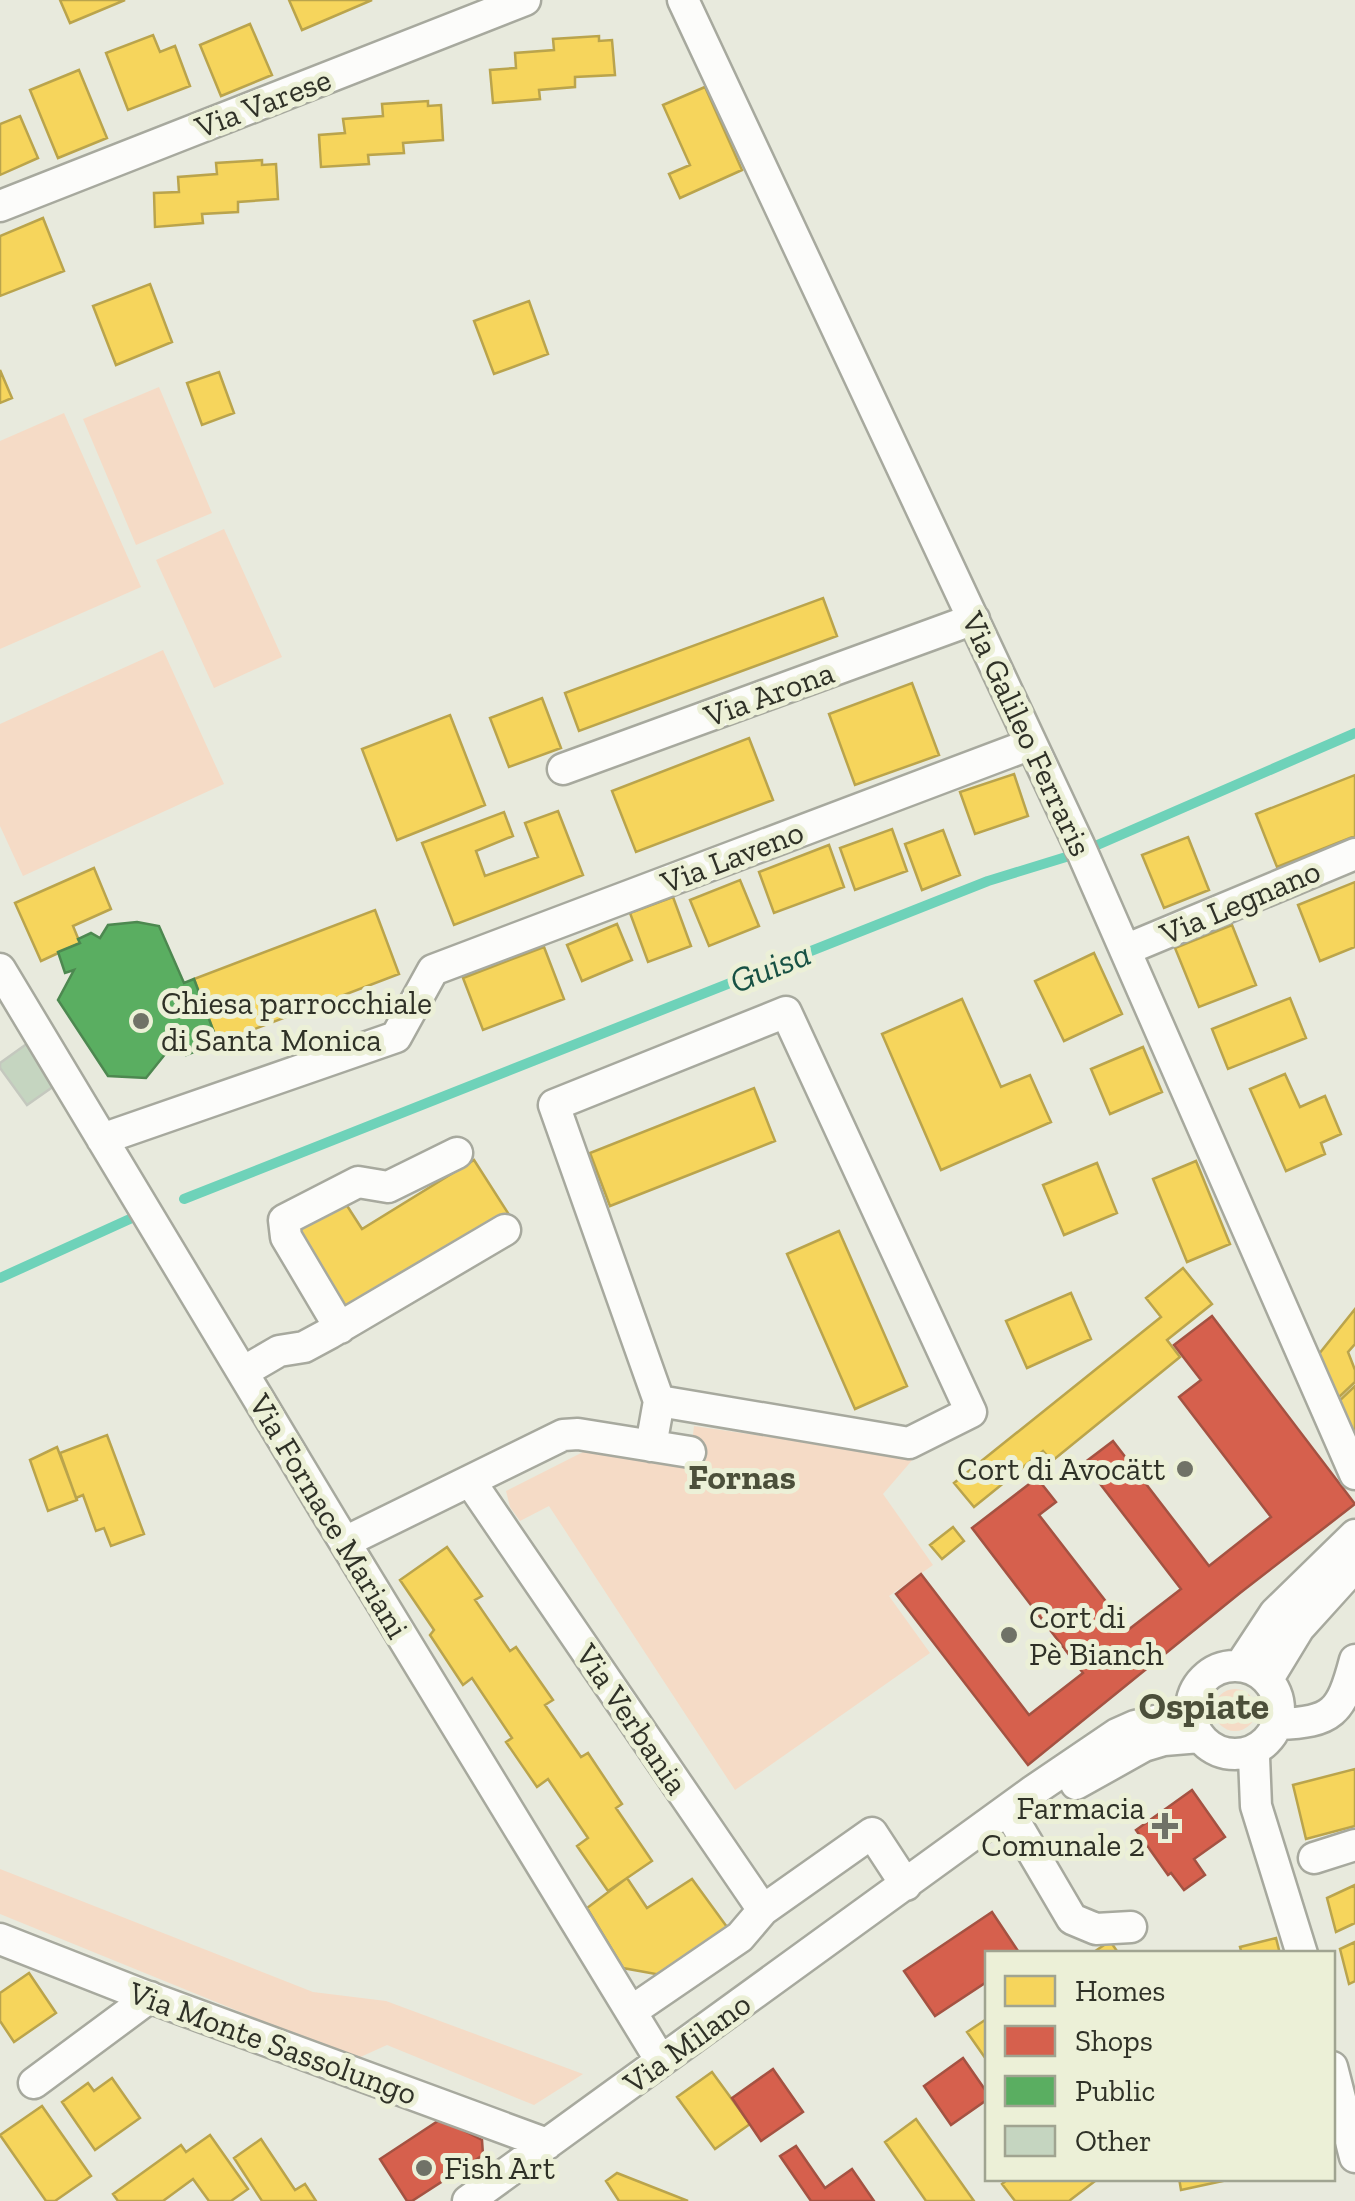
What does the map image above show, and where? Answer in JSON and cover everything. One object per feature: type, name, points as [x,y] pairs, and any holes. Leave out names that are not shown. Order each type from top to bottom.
[{"type":"street","name":"Via Varese","points":[[0,206],[525,0]]},
{"type":"street","name":"Via Galileo Ferraris","points":[[683,0],[1082,853],[1355,1474]]},
{"type":"street","name":"Via Arona","points":[[563,769],[974,619]]},
{"type":"street","name":"Via Laveno","points":[[102,1138],[396,1037],[434,970],[1031,744]]},
{"type":"street","name":"Via Legnano","points":[[1124,950],[1355,854]]},
{"type":"street","name":"Via Fornace Mariani","points":[[0,968],[661,2061]]},
{"type":"street","points":[[651,1446],[660,1401],[554,1105],[786,1012],[970,1412],[909,1444],[660,1401]]},
{"type":"street","points":[[340,1328],[286,1237],[284,1220],[358,1182],[388,1187],[457,1152]]},
{"type":"street","points":[[243,1372],[278,1351],[304,1347],[340,1328],[505,1230]]},
{"type":"street","points":[[345,1542],[563,1435],[690,1452]]},
{"type":"street","name":"Via Verbania","points":[[470,1481],[763,1910]]},
{"type":"street","points":[[1240,1666],[1275,1614],[1355,1535]]},
{"type":"street","points":[[1268,1680],[1299,1628],[1355,1566]]},
{"type":"street","points":[[1278,1724],[1318,1720],[1347,1704],[1355,1660]]},
{"type":"street","points":[[1201,1733],[1227,1754],[1256,1750],[1278,1724],[1280,1708],[1268,1680],[1256,1670],[1240,1666],[1221,1668],[1205,1678],[1194,1694],[1201,1733],[1256,1806]]},
{"type":"street","name":"Via Milano","points":[[468,2201],[906,1885],[1011,1815],[1144,1746],[1201,1733]]},
{"type":"street","points":[[1256,1750],[1256,1806],[1301,1951]]},
{"type":"street","points":[[1011,1815],[1072,1919],[1096,1929],[1131,1927]]},
{"type":"street","points":[[642,2004],[740,1937],[763,1910],[872,1833],[906,1885]]},
{"type":"street","points":[[1314,1858],[1355,1845]]},
{"type":"street","name":"Via Monte Sassolungo","points":[[0,1939],[547,2144]]},
{"type":"street","points":[[34,2083],[150,1997]]},
{"type":"street","points":[[1335,2080],[1355,2157]]},
{"type":"shaded area","points":[[159,387],[212,513],[136,545],[83,419]]},
{"type":"shaded area","points":[[64,413],[141,587],[0,649],[0,441]]},
{"type":"shaded area","points":[[224,529],[282,657],[214,688],[156,560]]},
{"type":"shaded area","points":[[163,650],[224,784],[23,876],[0,826],[0,724]]},
{"type":"shaded area","points":[[694,1426],[914,1458],[883,1494],[933,1565],[889,1596],[930,1653],[735,1790],[549,1506],[520,1521],[510,1507],[506,1491],[583,1452],[690,1460]]},
{"type":"shaded area","points":[[1235,1689],[1250,1695],[1256,1710],[1250,1725],[1235,1731],[1220,1725],[1214,1710],[1220,1695]]},
{"type":"shaded area","points":[[0,1869],[313,1992],[386,2001],[583,2074],[534,2105],[387,2045],[356,2059],[0,1914]]},
{"type":"building: Homes","points":[[60,0],[125,0],[70,23]]},
{"type":"building: Homes","points":[[289,0],[372,0],[302,30]]},
{"type":"building: Homes","points":[[250,24],[272,75],[221,96],[200,45]]},
{"type":"building: Homes","points":[[153,35],[160,52],[175,46],[190,86],[128,110],[106,53]]},
{"type":"building: Homes","points":[[599,36],[599,41],[612,40],[615,75],[575,77],[575,87],[539,90],[540,99],[493,103],[490,70],[516,68],[515,53],[554,50],[553,39]]},
{"type":"building: Homes","points":[[79,70],[107,138],[58,158],[30,90]]},
{"type":"building: Homes","points":[[705,87],[742,170],[680,198],[669,174],[690,165],[663,105]]},
{"type":"building: Homes","points":[[428,101],[428,106],[441,105],[443,140],[403,143],[404,153],[368,155],[369,164],[321,167],[319,135],[345,133],[343,119],[383,116],[382,104]]},
{"type":"building: Homes","points":[[20,116],[38,158],[0,175],[0,124]]},
{"type":"building: Homes","points":[[262,160],[262,165],[276,164],[278,199],[238,202],[238,212],[202,214],[203,223],[155,227],[154,193],[179,192],[178,177],[217,174],[216,163]]},
{"type":"building: Homes","points":[[43,218],[64,271],[0,296],[0,236]]},
{"type":"building: Homes","points":[[150,284],[172,342],[116,365],[93,306]]},
{"type":"building: Homes","points":[[529,301],[548,354],[494,374],[474,321]]},
{"type":"building: Homes","points":[[0,370],[12,398],[0,403]]},
{"type":"building: Homes","points":[[219,372],[234,413],[202,425],[187,383]]},
{"type":"building: Homes","points":[[823,598],[837,636],[579,731],[565,693]]},
{"type":"building: Homes","points":[[912,683],[939,755],[855,785],[829,714]]},
{"type":"building: Homes","points":[[542,698],[561,748],[509,767],[490,718]]},
{"type":"building: Homes","points":[[450,715],[485,805],[397,840],[362,749]]},
{"type":"building: Homes","points":[[749,738],[773,800],[636,852],[612,791]]},
{"type":"building: Homes","points":[[1014,774],[1028,816],[975,834],[960,792]]},
{"type":"building: Homes","points":[[1355,775],[1355,836],[1277,867],[1256,814]]},
{"type":"building: Homes","points":[[558,811],[583,875],[454,925],[422,843],[504,812],[513,836],[476,851],[485,876],[538,857],[525,823]]},
{"type":"building: Homes","points":[[892,829],[907,871],[855,890],[840,848]]},
{"type":"building: Homes","points":[[943,830],[960,875],[922,890],[905,844]]},
{"type":"building: Homes","points":[[1188,837],[1209,890],[1164,908],[1142,855]]},
{"type":"building: Homes","points":[[829,845],[844,887],[774,913],[759,872]]},
{"type":"building: Homes","points":[[94,868],[111,909],[73,926],[80,943],[41,961],[15,903]]},
{"type":"building: Homes","points":[[740,880],[759,926],[709,946],[690,900]]},
{"type":"building: Homes","points":[[1355,882],[1355,947],[1320,961],[1298,905]]},
{"type":"building: Homes","points":[[673,897],[691,946],[648,962],[630,913]]},
{"type":"building: Homes","points":[[375,910],[399,974],[218,1043],[194,979]]},
{"type":"building: Homes","points":[[617,924],[632,960],[582,981],[567,945]]},
{"type":"building: Homes","points":[[1232,925],[1256,985],[1199,1007],[1175,948]]},
{"type":"building: Homes","points":[[544,947],[564,999],[483,1030],[463,978]]},
{"type":"building: Homes","points":[[1094,953],[1122,1014],[1064,1041],[1035,981]]},
{"type":"building: Homes","points":[[1290,998],[1306,1038],[1228,1069],[1212,1029]]},
{"type":"building: Homes","points":[[962,999],[1001,1087],[1030,1075],[1051,1122],[941,1170],[882,1034]]},
{"type":"building: Homes","points":[[1143,1047],[1162,1092],[1110,1114],[1091,1069]]},
{"type":"building: Homes","points":[[1285,1074],[1300,1107],[1325,1096],[1341,1134],[1321,1143],[1325,1154],[1286,1171],[1250,1089]]},
{"type":"building: Homes","points":[[754,1088],[775,1141],[610,1206],[590,1153]]},
{"type":"building: Homes","points":[[474,1160],[508,1213],[346,1313],[295,1231],[344,1201],[362,1229]]},
{"type":"building: Homes","points":[[1196,1161],[1230,1244],[1187,1262],[1153,1179]]},
{"type":"building: Homes","points":[[1097,1163],[1117,1213],[1064,1235],[1043,1185]]},
{"type":"building: Homes","points":[[839,1231],[907,1386],[855,1409],[787,1254]]},
{"type":"building: Homes","points":[[1183,1268],[1212,1304],[1167,1340],[1180,1357],[1052,1461],[1043,1451],[974,1507],[954,1483],[1161,1317],[1146,1298]]},
{"type":"building: Homes","points":[[1071,1293],[1091,1339],[1027,1368],[1006,1321]]},
{"type":"building: Homes","points":[[1355,1309],[1355,1344],[1348,1352],[1355,1382],[1338,1398],[1319,1354]]},
{"type":"building: Homes","points":[[1355,1386],[1355,1436],[1345,1426],[1337,1403]]},
{"type":"building: Homes","points":[[107,1435],[144,1534],[111,1546],[104,1528],[96,1531],[83,1495],[76,1498],[60,1453]]},
{"type":"building: Homes","points":[[57,1447],[77,1500],[48,1511],[30,1460]]},
{"type":"building: Homes","points":[[953,1527],[964,1541],[942,1559],[930,1545]]},
{"type":"building: Homes","points":[[447,1547],[482,1596],[475,1600],[510,1651],[516,1647],[553,1700],[545,1705],[581,1757],[588,1753],[622,1804],[616,1808],[652,1861],[608,1891],[577,1846],[588,1838],[548,1779],[537,1787],[506,1742],[512,1738],[472,1678],[463,1685],[430,1635],[434,1630],[400,1580]]},
{"type":"building: Homes","points":[[1355,1769],[1355,1826],[1306,1839],[1293,1785]]},
{"type":"building: Homes","points":[[627,1878],[647,1908],[692,1879],[727,1927],[661,1975],[623,1968],[587,1908]]},
{"type":"building: Homes","points":[[1355,1885],[1355,1923],[1336,1932],[1327,1898]]},
{"type":"building: Homes","points":[[1276,1938],[1279,1951],[1241,1951],[1240,1947]]},
{"type":"building: Homes","points":[[1110,1941],[1117,1951],[1095,1951]]},
{"type":"building: Homes","points":[[1355,1942],[1355,1981],[1349,1984],[1340,1949]]},
{"type":"building: Homes","points":[[29,1973],[56,2013],[14,2042],[0,2021],[0,1993]]},
{"type":"building: Homes","points":[[985,2020],[985,2058],[967,2032]]},
{"type":"building: Homes","points":[[712,2072],[750,2124],[715,2149],[677,2097]]},
{"type":"building: Homes","points":[[112,2078],[140,2118],[95,2150],[62,2102],[88,2083],[94,2091]]},
{"type":"building: Homes","points":[[42,2106],[91,2176],[55,2201],[46,2201],[0,2135]]},
{"type":"building: Homes","points":[[916,2119],[974,2201],[926,2201],[885,2142]]},
{"type":"building: Homes","points":[[210,2135],[248,2189],[231,2201],[209,2201],[193,2179],[163,2201],[118,2201],[113,2194],[181,2145],[186,2152]]},
{"type":"building: Homes","points":[[261,2139],[295,2190],[305,2184],[316,2201],[262,2201],[234,2158]]},
{"type":"building: Homes","points":[[617,2173],[688,2201],[619,2201],[606,2181]]},
{"type":"building: Homes","points":[[1095,2181],[1069,2201],[1015,2201],[1002,2184]]},
{"type":"building: Homes","points":[[1180,2181],[1222,2181],[1181,2190]]},
{"type":"building: Shops","points":[[1212,1316],[1355,1504],[1028,1765],[896,1594],[921,1574],[1029,1715],[1083,1673],[972,1528],[1037,1478],[1056,1502],[1039,1515],[1128,1630],[1181,1589],[1084,1463],[1113,1441],[1209,1566],[1271,1517],[1179,1397],[1201,1380],[1174,1345]]},
{"type":"building: Shops","points":[[1192,1790],[1225,1837],[1194,1859],[1205,1875],[1184,1890],[1171,1873],[1168,1875],[1136,1830]]},
{"type":"building: Shops","points":[[992,1912],[1018,1951],[985,1951],[985,1983],[935,2016],[904,1971]]},
{"type":"building: Shops","points":[[963,2058],[985,2090],[985,2101],[951,2125],[924,2086]]},
{"type":"building: Shops","points":[[773,2069],[803,2112],[761,2141],[732,2098]]},
{"type":"building: Shops","points":[[441,2119],[482,2140],[483,2155],[407,2201],[380,2159]]},
{"type":"building: Shops","points":[[796,2146],[825,2188],[852,2169],[874,2201],[811,2201],[780,2156]]},
{"type":"building: Public","name":"Chiesa parrocchiale di Santa Monica","points":[[137,922],[159,926],[184,983],[194,979],[218,1043],[186,1055],[174,1043],[146,1078],[108,1076],[58,1000],[74,970],[65,973],[58,952],[80,943],[78,939],[91,933],[100,938],[108,925]]},
{"type":"building: Other","points":[[28,1043],[57,1084],[27,1105],[0,1063]]},
{"type":"waterway","name":"Guisa","points":[[184,1199],[988,881],[1079,853],[1355,733]]},
{"type":"waterway","name":"Guisa","points":[[0,1278],[132,1218]]},
{"type":"place","name":"Chiesa parrocchiale di Santa Monica","points":[[141,1021]]},
{"type":"place","name":"Cort di Avocätt","points":[[1185,1469]]},
{"type":"place","name":"Cort di Pè Bianch","points":[[1009,1635]]},
{"type":"place","name":"Farmacia Comunale 2","points":[[1165,1826]]},
{"type":"place","name":"Fish Art","points":[[424,2168]]},
{"type":"district","name":"Fornas","points":[[742,1477]]},
{"type":"district","name":"Ospiate","points":[[1204,1706]]}]
